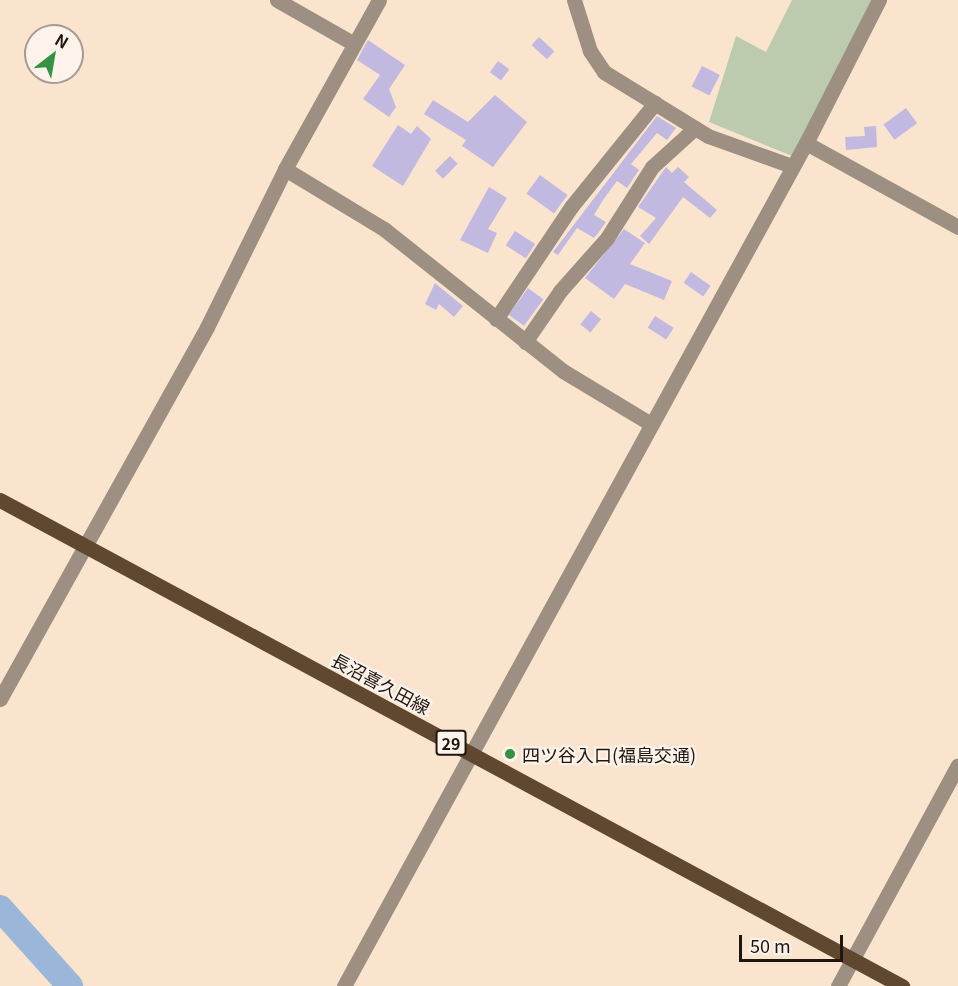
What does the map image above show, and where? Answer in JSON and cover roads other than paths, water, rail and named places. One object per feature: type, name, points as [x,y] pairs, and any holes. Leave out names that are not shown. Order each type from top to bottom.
[{"type":"main road","name":"長沼喜久田線","points":[[0,500],[902,986]]},
{"type":"street","points":[[277,0],[354,44]]},
{"type":"street","points":[[0,699],[83,545],[207,327],[285,169],[380,0]]},
{"type":"street","points":[[574,0],[590,51],[604,72],[695,128],[792,166]]},
{"type":"street","points":[[344,986],[806,143],[879,0]]},
{"type":"street","points":[[496,319],[571,207],[655,104]]},
{"type":"street","points":[[525,342],[607,238],[652,167],[695,128]]},
{"type":"street","points":[[806,143],[958,227]]},
{"type":"street","points":[[285,169],[384,229],[525,342],[651,424]]},
{"type":"street","points":[[837,986],[958,765]]},
{"type":"waterway","points":[[0,908],[70,986]]},
{"type":"place","name":"四ツ谷入口(福島交通)","points":[[510,754]]}]
